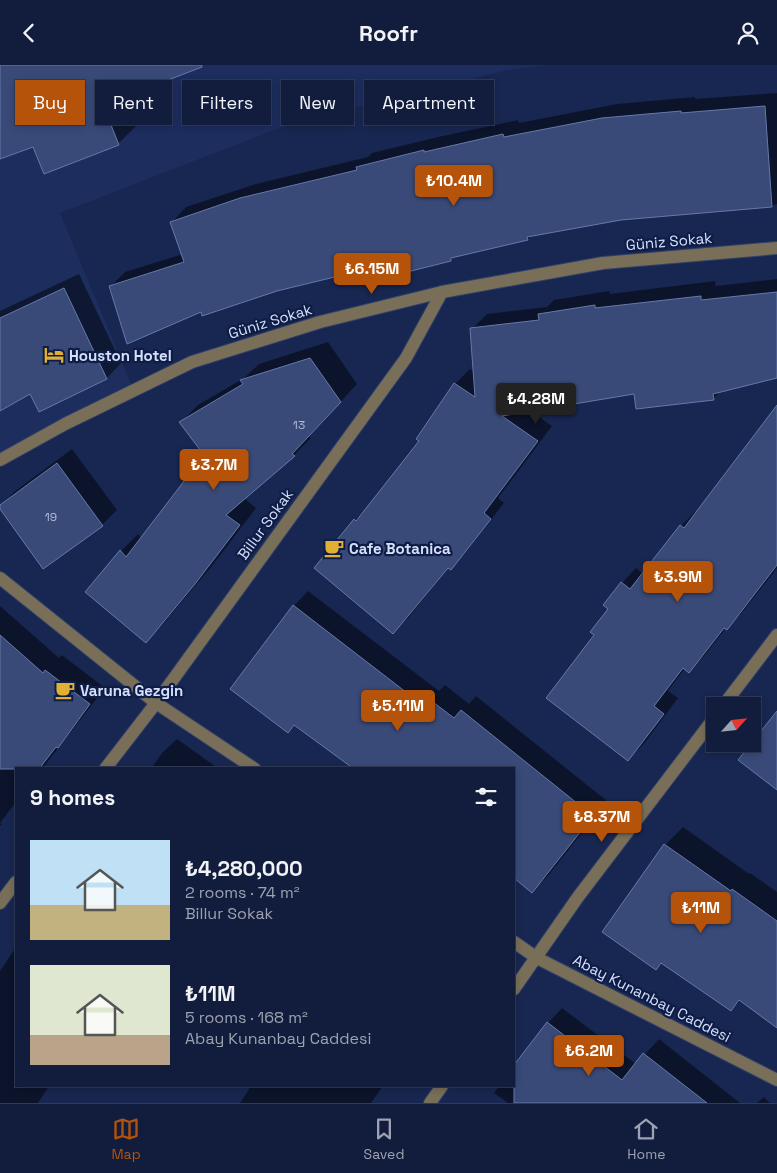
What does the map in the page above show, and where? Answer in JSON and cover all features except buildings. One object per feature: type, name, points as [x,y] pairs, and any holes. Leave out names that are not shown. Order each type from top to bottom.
[{"type":"street","name":"Güniz Sokak","points":[[0,460],[65,424],[192,362],[320,322],[442,292],[602,263],[777,248]]},
{"type":"street","name":"Billur Sokak","points":[[107,767],[156,703],[406,358],[442,292]]},
{"type":"street","points":[[0,578],[156,703],[252,767]]},
{"type":"street","points":[[730,697],[777,635]]},
{"type":"street","points":[[515,988],[578,897],[706,729]]},
{"type":"street","points":[[0,903],[15,883]]},
{"type":"street","name":"Abay Kunanbay Caddesi","points":[[515,943],[537,957],[777,1080]]},
{"type":"street","points":[[430,1103],[441,1087]]},
{"type":"shaded area","points":[[0,65],[551,65],[508,70],[467,80],[364,80],[364,105],[354,108],[354,80],[281,80],[281,125],[287,125],[60,213],[134,391],[0,460]]},
{"type":"place","name":"Houston Hotel","points":[[54,355]]},
{"type":"place","name":"Cafe Botanica","points":[[334,548]]},
{"type":"place","name":"Varuna Gezgin","points":[[65,690]]}]
